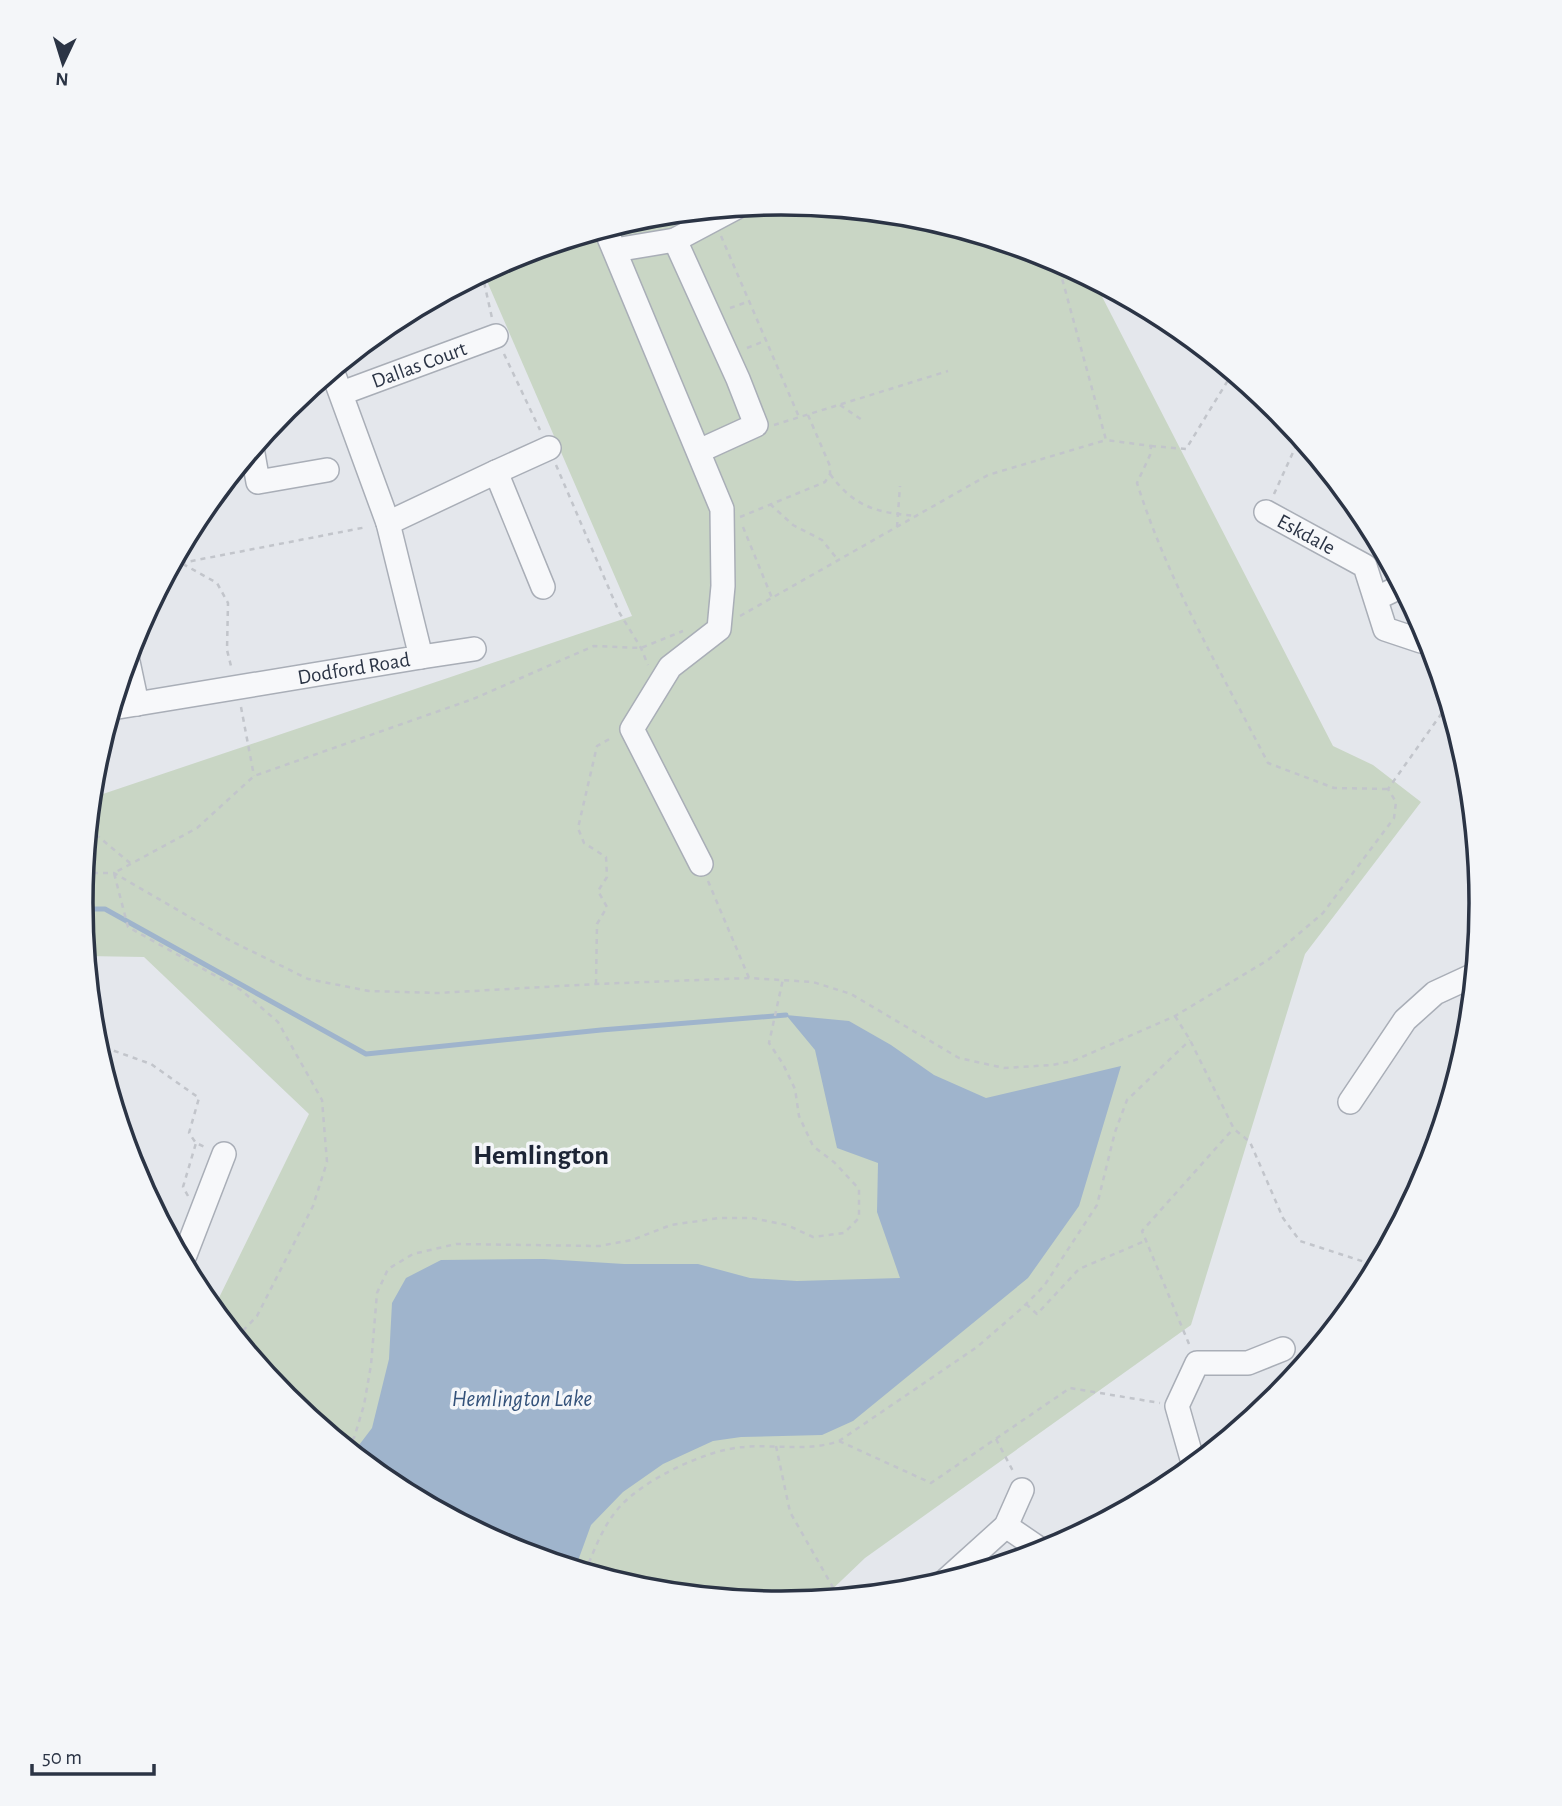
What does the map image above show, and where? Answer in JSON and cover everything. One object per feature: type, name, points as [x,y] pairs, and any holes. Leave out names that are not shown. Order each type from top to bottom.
[{"type":"street","points":[[615,250],[675,240],[714,219]]},
{"type":"street","points":[[609,237],[722,509],[723,586],[719,629],[670,667],[632,729],[701,864]]},
{"type":"street","points":[[675,240],[756,425],[699,451]]},
{"type":"street","name":"Dallas Court","points":[[342,393],[496,336]]},
{"type":"street","name":"Dodford Road","points":[[122,706],[421,657],[388,523],[336,379]]},
{"type":"street","points":[[388,523],[549,448]]},
{"type":"street","points":[[254,461],[258,482],[327,470]]},
{"type":"street","points":[[496,471],[542,586]]},
{"type":"street","name":"Eskdale","points":[[1266,512],[1365,566],[1385,629],[1417,640]]},
{"type":"street","points":[[1377,597],[1393,590]]},
{"type":"street","points":[[421,657],[474,649]]},
{"type":"street","points":[[131,676],[137,704]]},
{"type":"street","points":[[1350,1102],[1405,1020],[1436,993],[1464,980]]},
{"type":"street","points":[[186,1249],[224,1154]]},
{"type":"street","points":[[1191,1455],[1177,1406],[1197,1363],[1248,1363],[1283,1349]]},
{"type":"street","points":[[960,1568],[1006,1526],[1022,1490]]},
{"type":"street","points":[[1006,1526],[1032,1544]]},
{"type":"path","points":[[714,219],[799,417]]},
{"type":"path","points":[[1061,275],[1106,440]]},
{"type":"path","points":[[484,283],[496,336],[549,448],[619,612],[641,648],[656,688]]},
{"type":"path","points":[[730,308],[750,301]]},
{"type":"path","points":[[747,348],[767,340]]},
{"type":"path","points":[[756,425],[765,428],[948,371]]},
{"type":"path","points":[[719,629],[988,475],[1106,440],[1186,449],[1228,380]]},
{"type":"path","points":[[840,405],[862,420]]},
{"type":"path","points":[[722,524],[825,482],[830,474],[830,466],[808,415]]},
{"type":"path","points":[[1151,446],[1150,455],[1137,484],[1152,528],[1268,763],[1334,788],[1388,789]]},
{"type":"path","points":[[1266,512],[1296,446]]},
{"type":"path","points":[[830,474],[852,499],[866,507],[917,516]]},
{"type":"path","points":[[897,527],[900,486]]},
{"type":"path","points":[[771,504],[793,525],[822,540],[838,560]]},
{"type":"path","points":[[183,562],[388,523]]},
{"type":"path","points":[[182,564],[217,583],[228,603],[227,650],[254,776]]},
{"type":"path","points":[[114,873],[197,828],[254,776],[473,699],[594,646],[641,648],[688,629]]},
{"type":"path","points":[[1388,789],[1442,713]]},
{"type":"path","points":[[596,984],[597,924],[607,908],[598,891],[607,877],[606,857],[584,843],[578,828],[597,746],[632,729]]},
{"type":"path","points":[[94,873],[114,873],[231,941],[308,979],[369,991],[438,993],[749,978],[813,982],[851,994],[959,1058],[1004,1068],[1052,1065],[1073,1061],[1175,1016],[1268,960],[1323,914],[1394,818],[1396,802],[1388,789]]},
{"type":"path","points":[[97,835],[131,863]]},
{"type":"path","points":[[701,864],[749,978]]},
{"type":"path","points":[[114,873],[128,927],[241,990],[278,1022],[322,1100],[327,1162],[313,1206],[257,1316],[243,1331]]},
{"type":"path","points":[[351,1440],[364,1405],[377,1293],[388,1269],[413,1254],[456,1244],[599,1246],[632,1240],[671,1225],[719,1218],[752,1218],[787,1225],[813,1237],[844,1233],[859,1218],[859,1189],[835,1163],[813,1146],[799,1116],[794,1089],[769,1042],[783,979]]},
{"type":"path","points":[[1175,1016],[1190,1040],[1234,1129],[1250,1142],[1283,1218],[1300,1241],[1367,1263]]},
{"type":"path","points":[[589,1564],[617,1510],[641,1489],[719,1450],[744,1446],[822,1447],[839,1441],[977,1347],[1044,1286],[1097,1205],[1115,1132],[1127,1100],[1190,1040]]},
{"type":"path","points":[[109,1049],[151,1064],[199,1098],[189,1133],[196,1143],[224,1154]]},
{"type":"path","points":[[1197,1363],[1142,1231],[1234,1129]]},
{"type":"path","points":[[1026,1304],[1037,1314],[1079,1269],[1146,1240]]},
{"type":"path","points":[[839,1441],[931,1483],[1070,1388],[1177,1406]]},
{"type":"path","points":[[996,1438],[1022,1490]]},
{"type":"path","points":[[776,1447],[790,1512],[834,1589]]},
{"type":"green space","points":[[736,216],[826,216],[915,228],[959,238],[1044,267],[1101,294],[1333,746],[1373,765],[1421,802],[1305,954],[1191,1325],[865,1558],[832,1589],[736,1590],[691,1585],[603,1568],[560,1555],[518,1539],[437,1499],[362,1449],[327,1420],[294,1390],[264,1357],[219,1299],[309,1114],[144,957],[95,956],[94,858],[102,794],[632,616],[487,281],[560,251],[603,238],[647,228]]},
{"type":"water","name":"Hemlington Lake","points":[[786,1015],[849,1021],[891,1045],[934,1075],[986,1098],[1121,1066],[1079,1206],[1028,1278],[853,1421],[822,1435],[741,1437],[713,1441],[663,1464],[623,1492],[591,1525],[578,1560],[518,1539],[477,1520],[437,1499],[358,1446],[372,1428],[389,1359],[392,1303],[406,1278],[441,1260],[544,1259],[624,1264],[698,1264],[750,1278],[797,1281],[900,1278],[877,1212],[878,1163],[837,1148],[815,1050]]},
{"type":"waterway","points":[[93,909],[105,909],[366,1054],[601,1030],[786,1015]]},
{"type":"district","name":"Hemlington","points":[[541,1154]]}]
